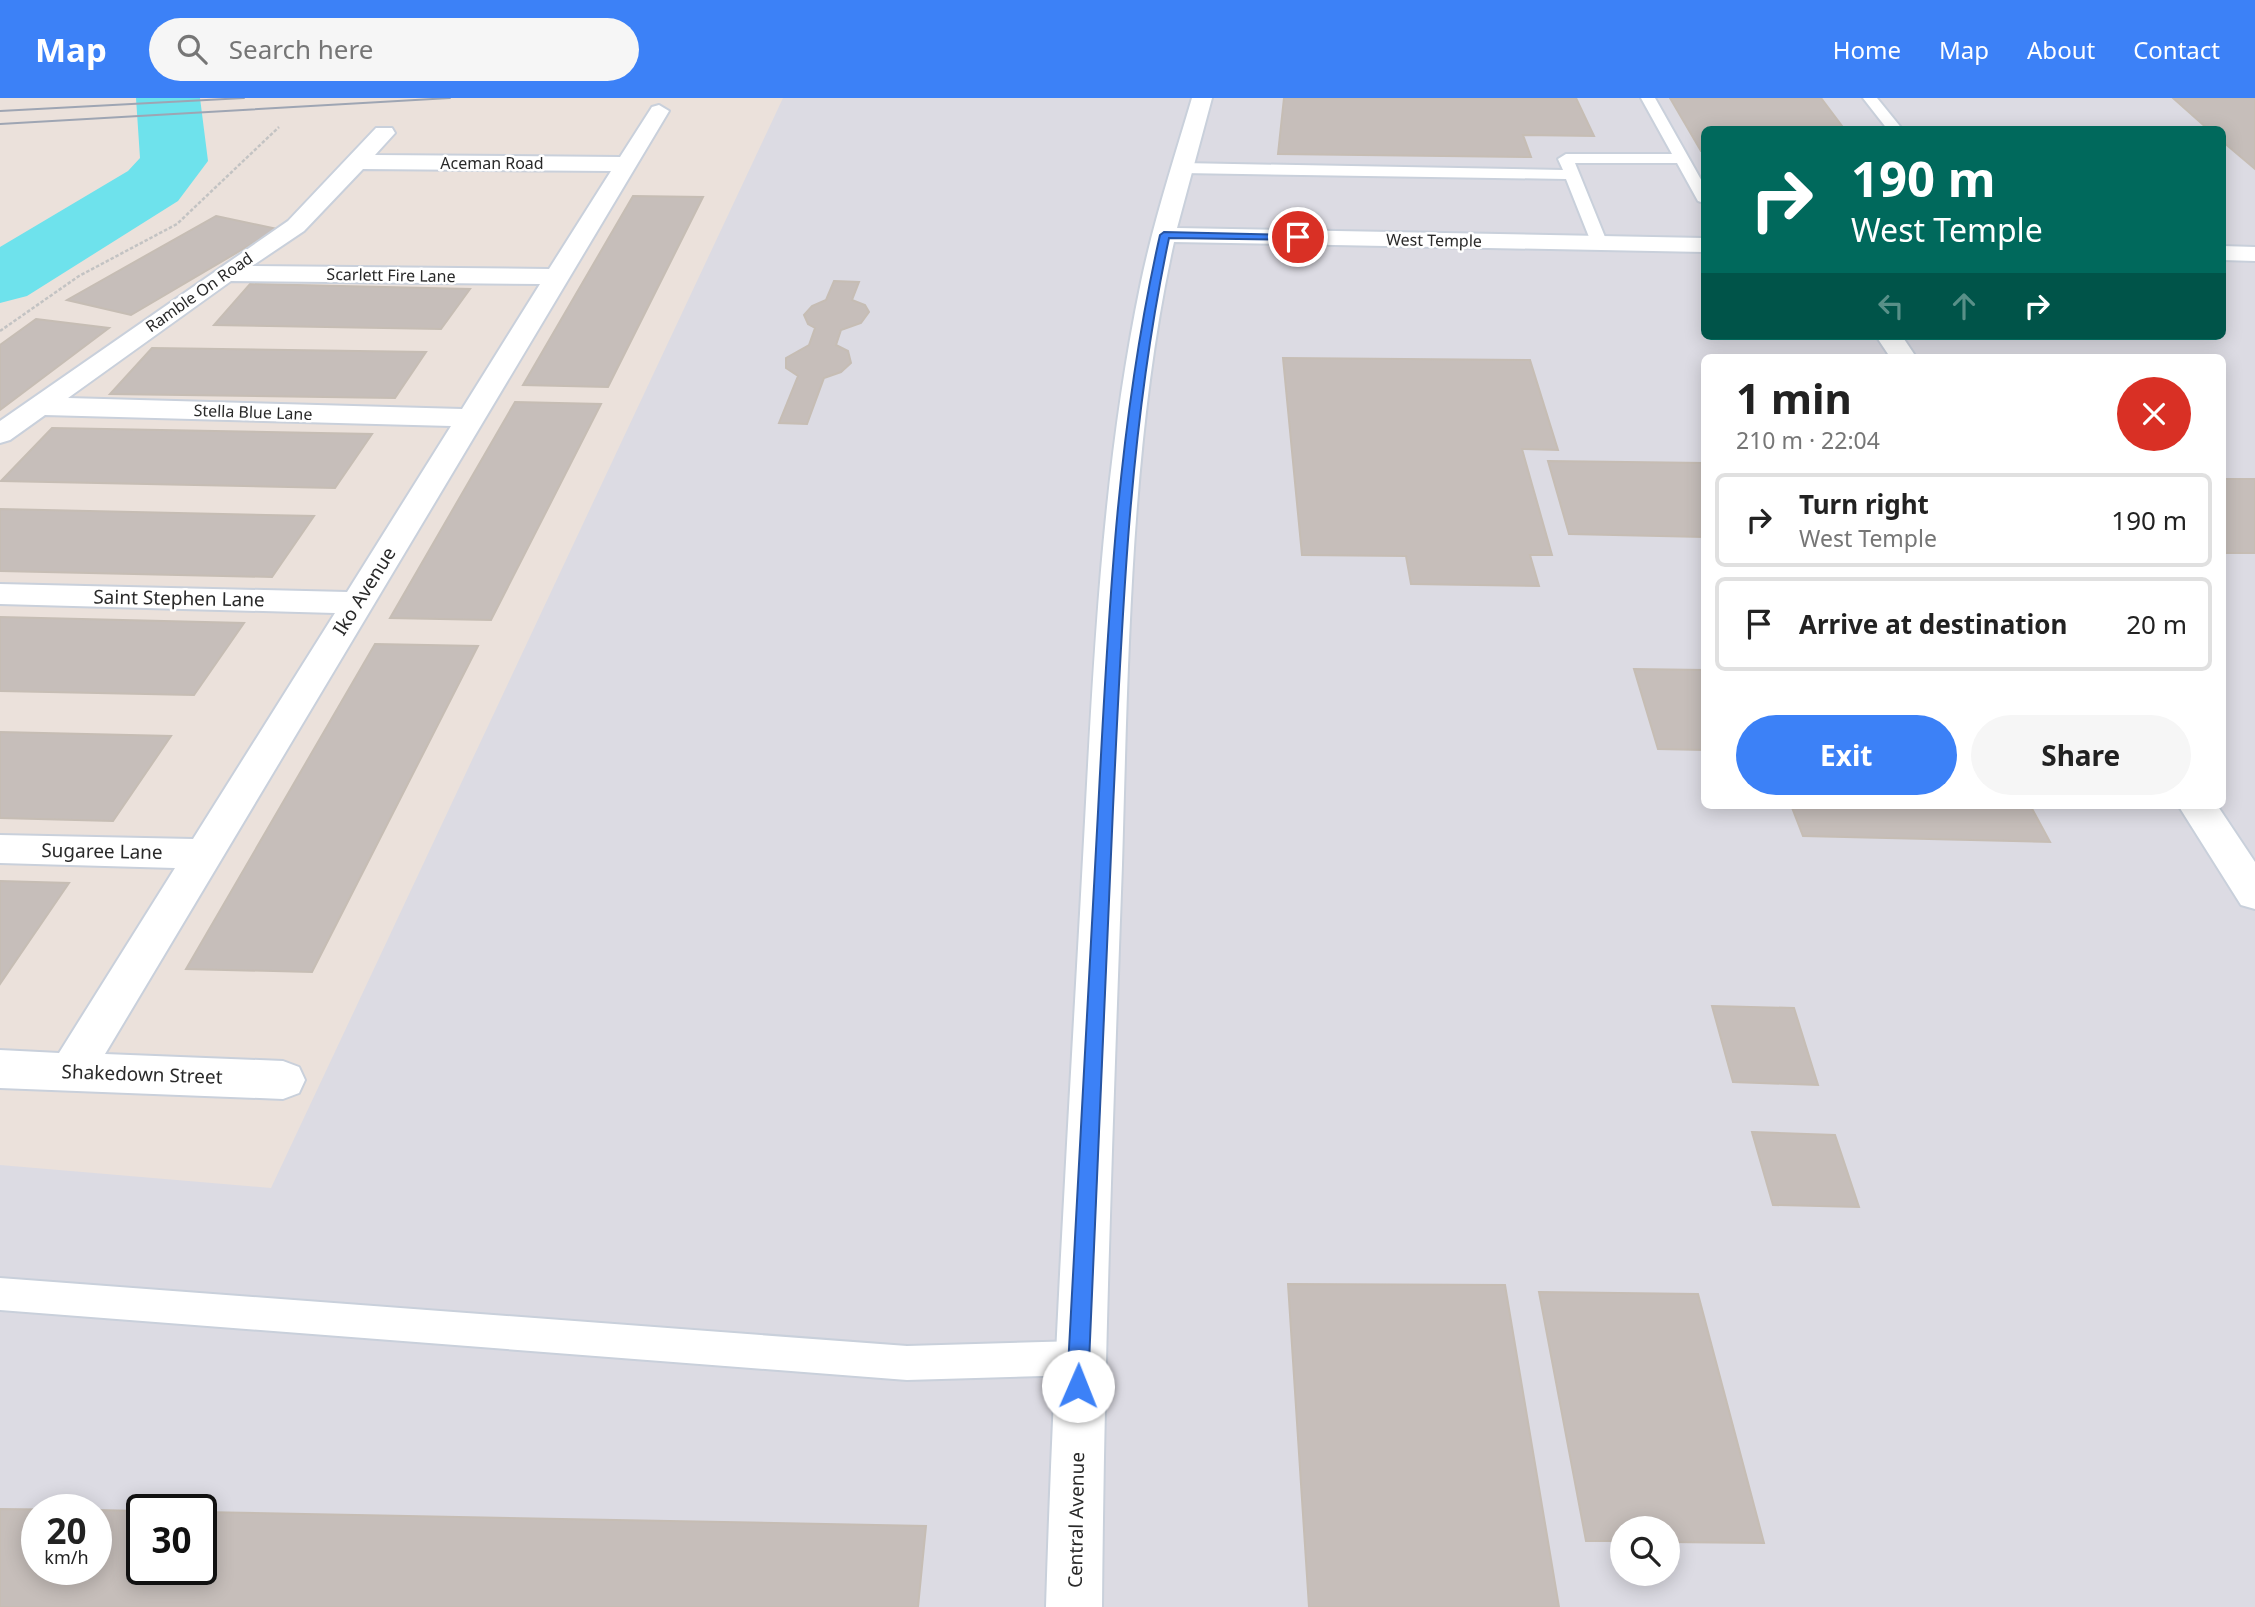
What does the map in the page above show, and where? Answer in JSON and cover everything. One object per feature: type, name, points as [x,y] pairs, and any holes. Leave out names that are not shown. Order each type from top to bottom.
[{"type":"street","name":"Central Avenue","points":[[1074,1607],[1078,1358],[1115,614],[1134,418],[1148,310],[1164,235],[1202,98]]},
{"type":"street","name":"Iko Avenue","points":[[71,1072],[659,111]]},
{"type":"street","name":"Ramble On Road","points":[[0,434],[225,273],[296,226],[384,133]]},
{"type":"street","name":"Aceman Road","points":[[358,162],[626,164]]},
{"type":"street","name":"West Temple","points":[[1164,235],[1701,245]]},
{"type":"street","points":[[2226,253],[2255,254]]},
{"type":"street","name":"Scarlett Fire Lane","points":[[225,273],[557,277]]},
{"type":"street","name":"Stella Blue Lane","points":[[36,406],[471,418]]},
{"type":"street","name":"Saint Stephen Lane","points":[[0,594],[357,603]]},
{"type":"street","points":[[2200,809],[2255,894]]},
{"type":"street","name":"Sugaree Lane","points":[[0,849],[203,854]]},
{"type":"street","name":"Shakedown Street","points":[[0,1069],[284,1080]]},
{"type":"lane","points":[[1648,98],[1701,193]]},
{"type":"lane","points":[[1870,98],[1893,126]]},
{"type":"lane","points":[[1599,242],[1566,159],[1682,158]]},
{"type":"lane","points":[[1182,168],[1572,175]]},
{"type":"lane","points":[[0,1294],[907,1363],[1078,1358]]},
{"type":"path","points":[[0,331],[79,276],[177,224],[279,127]]},
{"type":"shaded area","points":[[783,98],[2255,98],[2255,1607],[0,1607],[0,1165],[271,1188]]},
{"type":"building","points":[[1284,98],[1576,98],[1594,136],[1523,135],[1531,157],[1278,154]]},
{"type":"building","points":[[1670,98],[1821,98],[1842,126],[1701,126],[1701,151]]},
{"type":"building","points":[[2173,98],[2255,98],[2255,169],[2226,144],[2226,126],[2204,126]]},
{"type":"building","points":[[633,196],[703,197],[608,387],[523,385]]},
{"type":"building","points":[[216,216],[277,229],[131,315],[67,300]]},
{"type":"building","points":[[834,281],[859,282],[852,300],[865,305],[869,312],[861,323],[841,330],[836,345],[848,351],[851,363],[841,372],[824,378],[807,424],[779,423],[798,376],[786,368],[786,358],[809,345],[815,328],[808,324],[804,315],[812,306],[826,300]]},
{"type":"building","points":[[250,284],[470,289],[441,329],[214,325]]},
{"type":"building","points":[[36,319],[109,328],[0,410],[0,345]]},
{"type":"building","points":[[152,348],[426,352],[395,398],[110,394]]},
{"type":"building","points":[[1283,358],[1530,360],[1558,450],[1522,449],[1552,555],[1530,555],[1539,586],[1411,584],[1406,556],[1302,555]]},
{"type":"building","points":[[515,402],[601,404],[491,620],[390,618]]},
{"type":"building","points":[[52,428],[372,434],[335,488],[1,481]]},
{"type":"building","points":[[1548,461],[1701,463],[1701,537],[1569,534]]},
{"type":"building","points":[[2226,479],[2255,479],[2255,553],[2226,553]]},
{"type":"building","points":[[0,509],[314,516],[272,577],[0,571]]},
{"type":"building","points":[[0,617],[244,623],[194,695],[0,691]]},
{"type":"building","points":[[375,644],[478,646],[312,972],[186,969]]},
{"type":"building","points":[[1634,669],[1701,670],[1701,750],[1658,749]]},
{"type":"building","points":[[0,732],[171,736],[113,821],[0,818]]},
{"type":"building","points":[[1793,809],[2032,809],[2050,842],[1803,836]]},
{"type":"building","points":[[0,881],[69,883],[0,984]]},
{"type":"building","points":[[1712,1006],[1794,1008],[1818,1085],[1733,1082]]},
{"type":"building","points":[[1752,1132],[1835,1135],[1859,1207],[1773,1205]]},
{"type":"building","points":[[1288,1284],[1505,1285],[1559,1607],[1309,1607]]},
{"type":"building","points":[[1539,1292],[1698,1294],[1764,1543],[1680,1542],[1680,1516],[1610,1516],[1610,1541],[1586,1541]]},
{"type":"building","points":[[0,1509],[21,1509],[21,1585],[112,1585],[112,1510],[126,1511],[126,1585],[217,1585],[217,1512],[926,1526],[918,1607],[0,1607]]},
{"type":"waterway","points":[[0,280],[153,186],[174,161],[168,98]]},
{"type":"tram line","points":[[0,111],[244,98]]},
{"type":"tram line","points":[[0,124],[450,98]]},
{"type":"route","points":[[1078,1386],[1115,614],[1127,472],[1148,310],[1164,235],[1298,237]]}]
